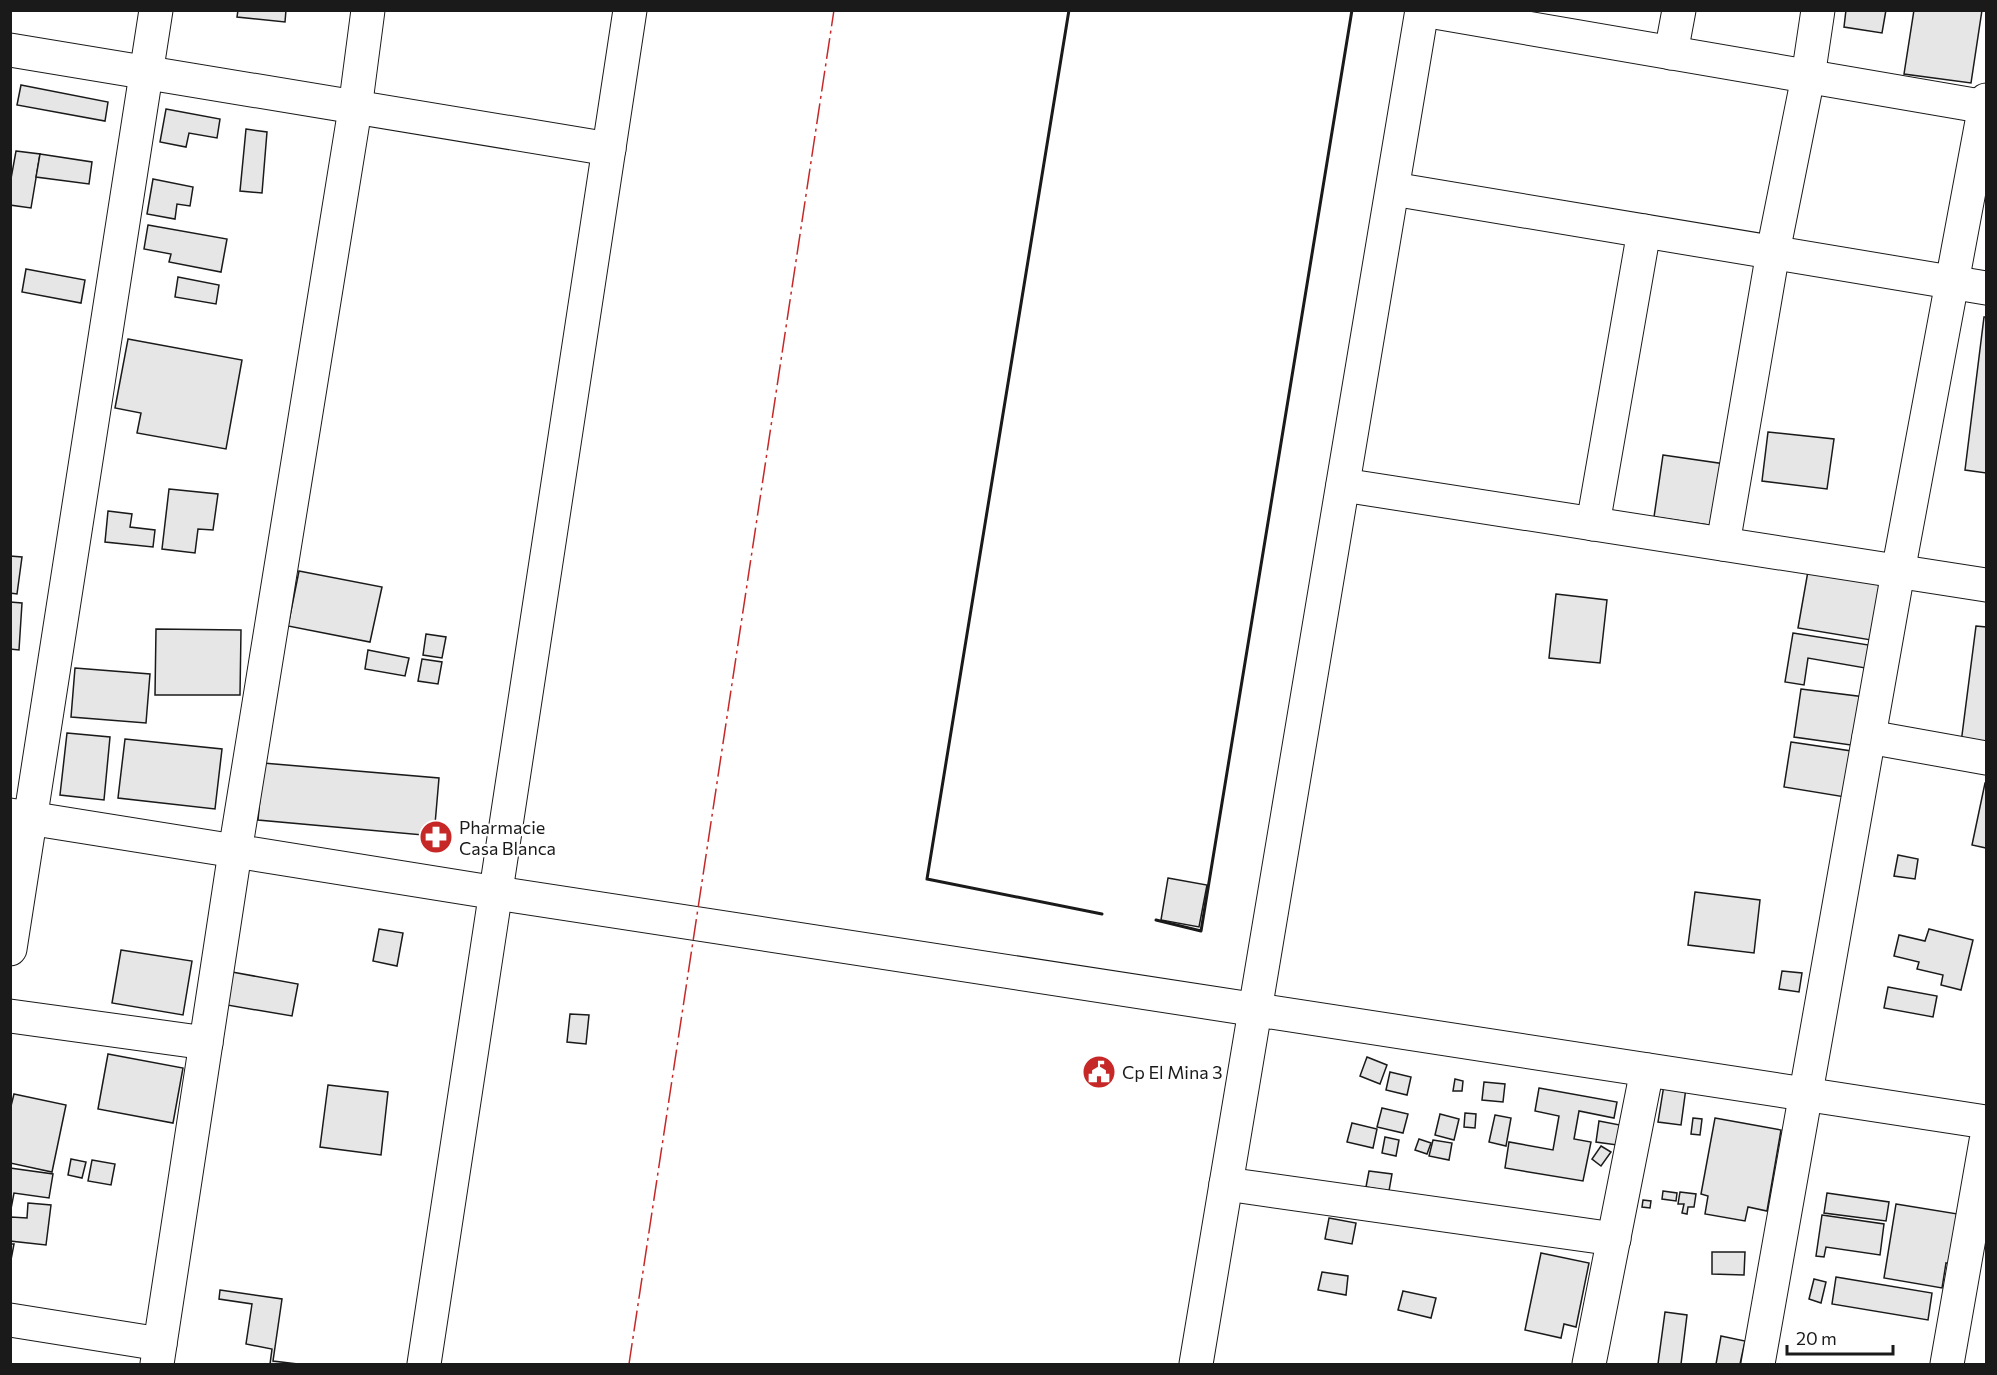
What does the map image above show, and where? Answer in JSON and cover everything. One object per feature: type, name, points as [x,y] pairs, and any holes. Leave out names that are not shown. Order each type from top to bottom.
[{"type":"street","points":[[10,949],[21,817],[156,10]]},
{"type":"street","points":[[10,1320],[158,1354],[234,852],[355,108],[368,10]]},
{"type":"street","points":[[424,1365],[630,10]]},
{"type":"street","points":[[1196,1365],[1423,10],[1986,105],[1898,572],[1758,1365]]},
{"type":"street","points":[[1671,53],[1679,10]]},
{"type":"street","points":[[1723,544],[1773,252],[1808,76],[1818,10]]},
{"type":"street","points":[[10,50],[609,149]]},
{"type":"street","points":[[1393,189],[1986,288]]},
{"type":"street","points":[[1593,524],[1644,231]]},
{"type":"street","points":[[1343,485],[1986,585]]},
{"type":"street","points":[[1869,737],[1986,758]]},
{"type":"street","points":[[21,817],[497,893],[1986,1122]]},
{"type":"street","points":[[10,1016],[206,1043]]},
{"type":"street","points":[[1589,1365],[1647,1070]]},
{"type":"street","points":[[1947,1365],[1986,1141]]},
{"type":"street","points":[[1226,1184],[1614,1239]]},
{"type":"building","points":[[238,10],[286,10],[285,22],[237,17]]},
{"type":"building","points":[[1846,10],[1886,10],[1882,33],[1844,27]]},
{"type":"building","points":[[1914,10],[1982,10],[1971,83],[1904,74]]},
{"type":"building","points":[[21,85],[108,102],[105,121],[17,105]]},
{"type":"building","points":[[166,109],[220,119],[217,138],[189,133],[186,147],[160,142]]},
{"type":"building","points":[[246,129],[267,132],[262,193],[240,191]]},
{"type":"building","points":[[16,151],[40,154],[31,208],[10,205],[10,184]]},
{"type":"building","points":[[40,154],[92,162],[89,184],[36,177]]},
{"type":"building","points":[[153,179],[193,187],[190,206],[177,204],[175,219],[147,214]]},
{"type":"building","points":[[148,225],[227,239],[221,272],[169,262],[171,254],[144,249]]},
{"type":"building","points":[[26,269],[85,280],[81,303],[22,292]]},
{"type":"building","points":[[178,277],[219,285],[216,304],[175,297]]},
{"type":"building","points":[[1984,317],[1986,317],[1986,473],[1965,470]]},
{"type":"building","points":[[128,339],[242,360],[226,449],[137,433],[141,413],[115,408]]},
{"type":"building","points":[[1768,432],[1834,439],[1827,489],[1762,481]]},
{"type":"building","points":[[1663,455],[1725,464],[1716,526],[1654,517]]},
{"type":"building","points":[[169,489],[218,494],[213,530],[198,529],[195,553],[162,549]]},
{"type":"building","points":[[108,511],[132,514],[130,527],[155,530],[153,547],[105,542]]},
{"type":"building","points":[[10,556],[22,557],[17,594],[10,593]]},
{"type":"building","points":[[299,571],[382,587],[370,642],[288,626]]},
{"type":"building","points":[[1808,571],[1886,585],[1877,641],[1798,628]]},
{"type":"building","points":[[1556,594],[1607,600],[1600,663],[1549,658]]},
{"type":"building","points":[[10,602],[22,603],[19,650],[10,649]]},
{"type":"building","points":[[1976,626],[1986,627],[1986,746],[1961,743]]},
{"type":"building","points":[[156,629],[241,630],[240,695],[155,695]]},
{"type":"building","points":[[1793,633],[1875,646],[1871,669],[1808,658],[1804,685],[1785,682]]},
{"type":"building","points":[[426,634],[446,637],[442,658],[423,655]]},
{"type":"building","points":[[368,650],[409,658],[405,676],[365,669]]},
{"type":"building","points":[[422,659],[442,662],[438,684],[418,681]]},
{"type":"building","points":[[75,668],[150,674],[146,723],[71,717]]},
{"type":"building","points":[[1801,689],[1865,697],[1858,746],[1794,737]]},
{"type":"building","points":[[67,733],[110,737],[104,800],[60,795]]},
{"type":"building","points":[[125,739],[222,749],[215,809],[118,798]]},
{"type":"building","points":[[1791,742],[1858,752],[1851,798],[1784,787]]},
{"type":"building","points":[[263,763],[439,778],[434,836],[258,820]]},
{"type":"building","points":[[1986,783],[1986,848],[1972,845]]},
{"type":"building","points":[[1898,855],[1918,859],[1915,879],[1894,876]]},
{"type":"building","points":[[1168,878],[1207,885],[1199,927],[1161,920]]},
{"type":"building","points":[[1695,892],[1760,900],[1754,953],[1688,945]]},
{"type":"building","points":[[379,929],[403,933],[397,966],[373,961]]},
{"type":"building","points":[[1929,929],[1973,940],[1961,990],[1941,985],[1943,975],[1917,969],[1919,962],[1894,956],[1899,935],[1925,941]]},
{"type":"building","points":[[121,950],[192,961],[183,1015],[112,1003]]},
{"type":"building","points":[[1782,971],[1802,973],[1799,992],[1779,989]]},
{"type":"building","points":[[232,972],[298,984],[292,1016],[227,1005]]},
{"type":"building","points":[[1888,987],[1937,996],[1933,1017],[1884,1008]]},
{"type":"building","points":[[570,1014],[589,1015],[586,1044],[567,1042]]},
{"type":"building","points":[[108,1054],[183,1068],[173,1123],[98,1109]]},
{"type":"building","points":[[1367,1057],[1387,1065],[1380,1084],[1360,1076]]},
{"type":"building","points":[[1390,1072],[1411,1077],[1407,1095],[1386,1090]]},
{"type":"building","points":[[1455,1079],[1463,1081],[1462,1091],[1453,1091]]},
{"type":"building","points":[[1484,1082],[1505,1084],[1503,1102],[1482,1100]]},
{"type":"building","points":[[328,1085],[388,1092],[381,1155],[320,1147]]},
{"type":"building","points":[[1664,1085],[1686,1088],[1681,1125],[1658,1122]]},
{"type":"building","points":[[1539,1088],[1617,1102],[1614,1118],[1579,1111],[1574,1139],[1591,1142],[1583,1181],[1505,1168],[1509,1142],[1553,1150],[1559,1116],[1535,1111]]},
{"type":"building","points":[[14,1094],[66,1105],[52,1172],[10,1163],[10,1110]]},
{"type":"building","points":[[1382,1108],[1408,1114],[1403,1133],[1377,1127]]},
{"type":"building","points":[[1465,1113],[1476,1114],[1475,1128],[1464,1127]]},
{"type":"building","points":[[1440,1114],[1459,1119],[1454,1140],[1435,1135]]},
{"type":"building","points":[[1495,1115],[1511,1118],[1506,1146],[1489,1142]]},
{"type":"building","points":[[1693,1118],[1702,1119],[1700,1135],[1691,1134]]},
{"type":"building","points":[[1715,1118],[1781,1130],[1767,1211],[1748,1207],[1745,1221],[1705,1214],[1708,1196],[1701,1194]]},
{"type":"building","points":[[1599,1121],[1620,1125],[1617,1145],[1596,1142]]},
{"type":"building","points":[[1352,1123],[1377,1129],[1373,1148],[1347,1142]]},
{"type":"building","points":[[1385,1137],[1399,1140],[1396,1156],[1382,1153]]},
{"type":"building","points":[[1419,1139],[1431,1143],[1427,1154],[1415,1150]]},
{"type":"building","points":[[1433,1140],[1452,1143],[1449,1160],[1429,1156]]},
{"type":"building","points":[[1601,1146],[1611,1152],[1601,1166],[1592,1159]]},
{"type":"building","points":[[71,1159],[86,1162],[82,1178],[68,1175]]},
{"type":"building","points":[[92,1160],[115,1164],[111,1185],[88,1181]]},
{"type":"building","points":[[10,1168],[53,1174],[49,1198],[14,1193],[10,1214]]},
{"type":"building","points":[[1369,1171],[1392,1174],[1389,1191],[1366,1187]]},
{"type":"building","points":[[1663,1191],[1677,1193],[1676,1201],[1662,1199]]},
{"type":"building","points":[[1680,1192],[1696,1194],[1694,1207],[1688,1207],[1687,1214],[1682,1213],[1684,1204],[1678,1204]]},
{"type":"building","points":[[1827,1193],[1889,1202],[1886,1221],[1824,1213]]},
{"type":"building","points":[[1643,1200],[1651,1201],[1650,1208],[1642,1207]]},
{"type":"building","points":[[28,1203],[51,1205],[46,1245],[10,1241],[11,1217],[27,1218]]},
{"type":"building","points":[[1896,1204],[1964,1215],[1956,1265],[1946,1263],[1942,1288],[1884,1278]]},
{"type":"building","points":[[1822,1215],[1884,1224],[1880,1255],[1826,1247],[1824,1257],[1816,1256]]},
{"type":"building","points":[[1329,1218],[1356,1223],[1352,1244],[1325,1239]]},
{"type":"building","points":[[10,1244],[14,1244],[10,1265]]},
{"type":"building","points":[[1712,1252],[1745,1252],[1744,1275],[1712,1274]]},
{"type":"building","points":[[1541,1253],[1589,1263],[1576,1327],[1564,1324],[1561,1338],[1525,1330]]},
{"type":"building","points":[[1322,1272],[1348,1276],[1346,1295],[1318,1290]]},
{"type":"building","points":[[1836,1277],[1932,1293],[1928,1320],[1832,1304]]},
{"type":"building","points":[[1814,1279],[1826,1282],[1821,1303],[1809,1299]]},
{"type":"building","points":[[220,1290],[282,1299],[273,1361],[298,1364],[270,1364],[272,1349],[246,1344],[252,1304],[219,1299]]},
{"type":"building","points":[[1403,1291],[1436,1298],[1431,1318],[1398,1310]]},
{"type":"building","points":[[1665,1312],[1687,1315],[1681,1364],[1658,1364]]},
{"type":"building","points":[[1721,1336],[1745,1341],[1740,1364],[1716,1364]]},
{"type":"wall","points":[[1069,10],[927,879],[1102,914]]},
{"type":"wall","points":[[1156,920],[1201,931],[1352,10]]},
{"type":"power","points":[[629,1364],[834,10]]},
{"type":"place","name":"Pharmacie Casa Blanca","points":[[436,837]]},
{"type":"place","name":"Cp El Mina 3","points":[[1099,1072]]}]
